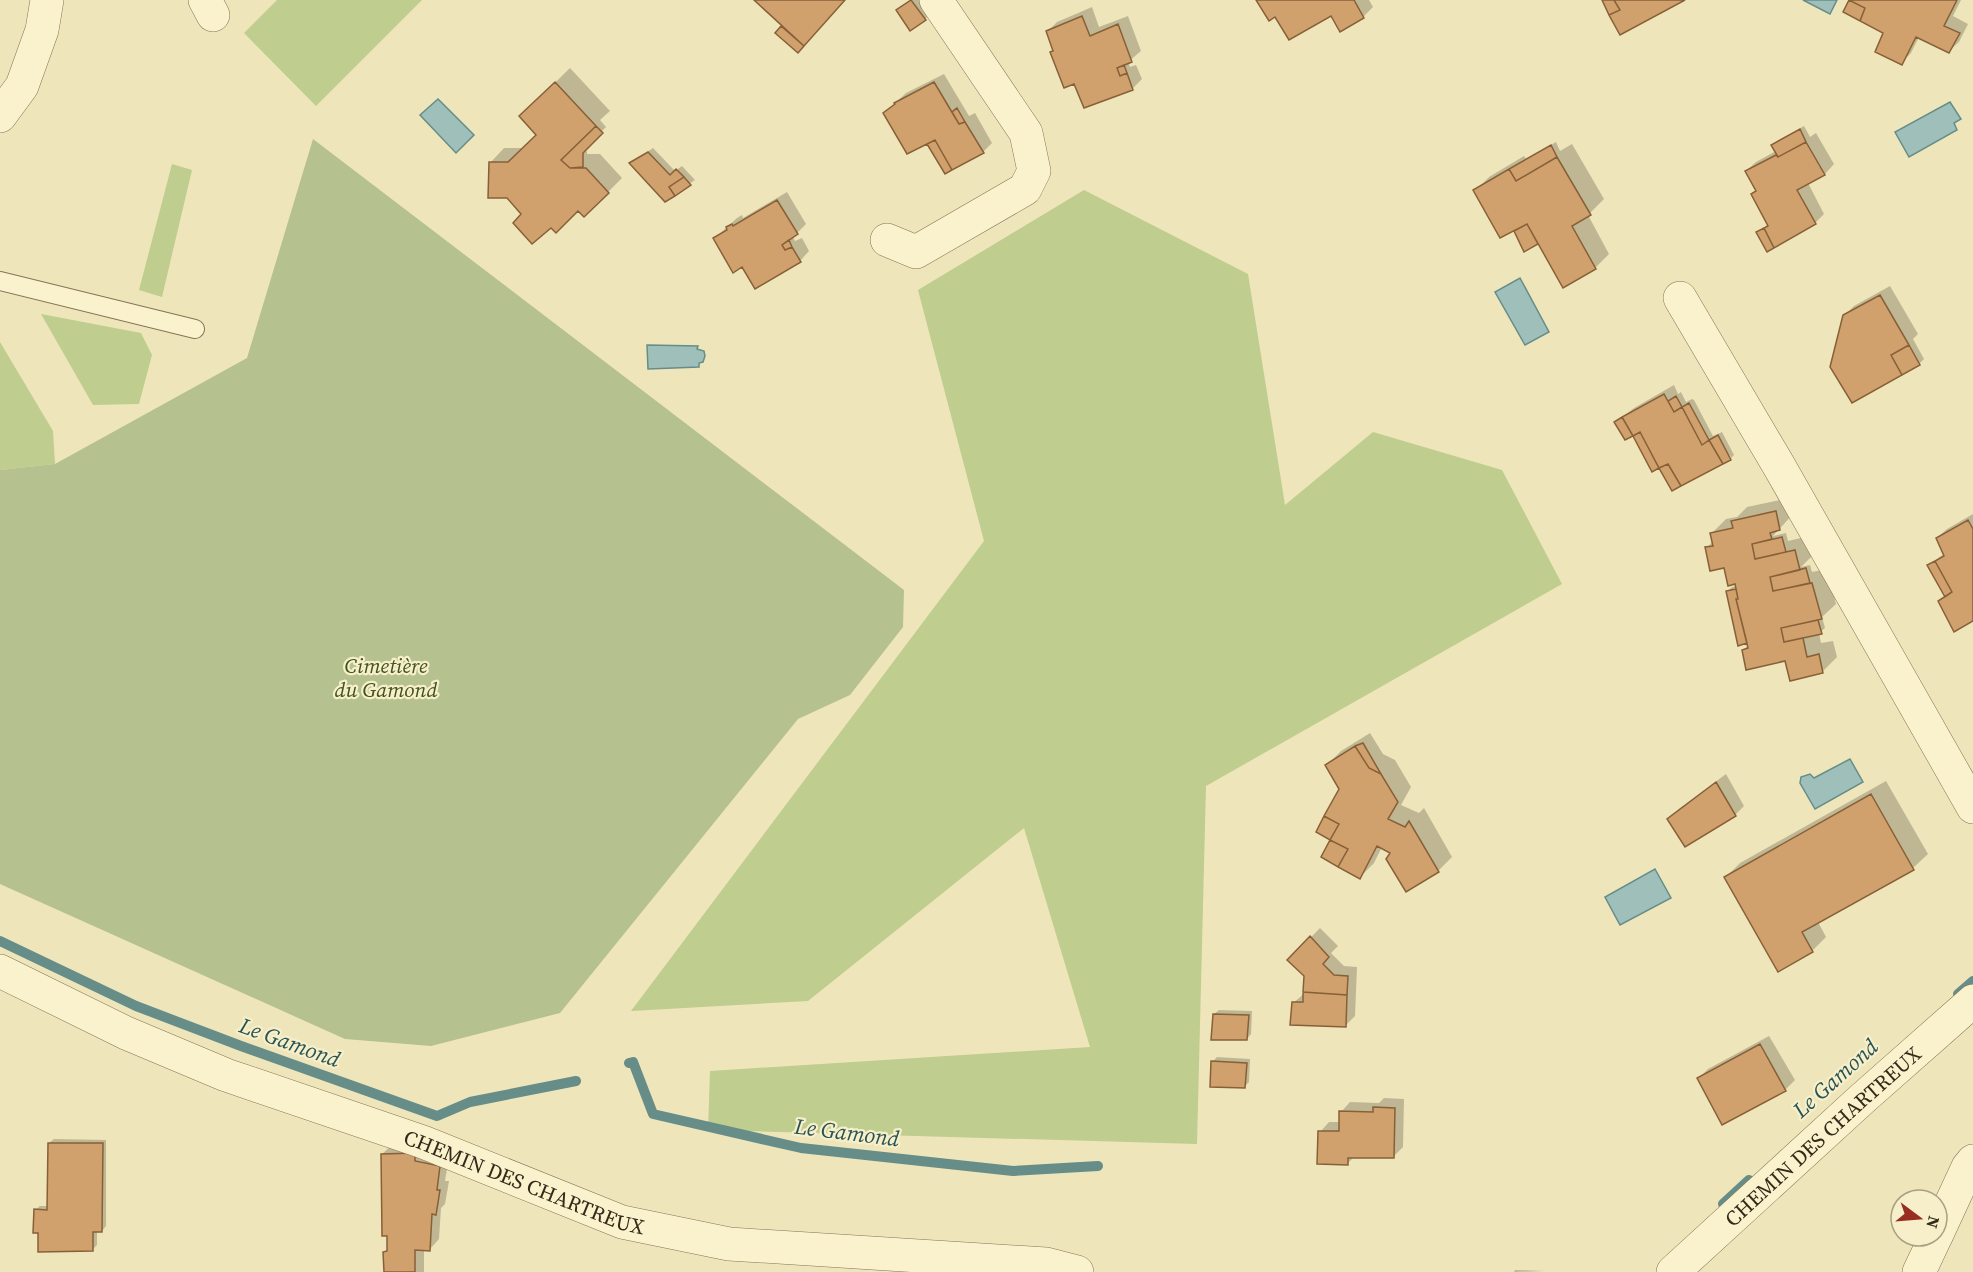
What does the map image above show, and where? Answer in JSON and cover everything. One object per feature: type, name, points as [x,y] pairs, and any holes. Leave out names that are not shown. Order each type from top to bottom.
[{"type":"street","points":[[0,116],[22,86],[42,30],[47,0]]},
{"type":"street","points":[[887,240],[916,252],[1025,189],[1034,171],[1026,133],[936,0]]},
{"type":"street","points":[[1680,298],[1779,466],[1973,807]]},
{"type":"street","name":"CHEMIN DES CHARTREUX","points":[[0,971],[126,1033],[226,1075],[423,1142],[622,1222],[729,1244],[1046,1264],[1077,1272]]},
{"type":"street","name":"CHEMIN DES CHARTREUX","points":[[1673,1272],[1973,1001]]},
{"type":"street","points":[[1949,1207],[1973,1161]]},
{"type":"street","points":[[1919,1272],[1930,1248]]},
{"type":"lane","points":[[0,281],[195,329]]},
{"type":"green space","points":[[277,0],[422,0],[316,106],[244,33]]},
{"type":"green space","name":"Cimetière du Gamond","points":[[313,139],[904,590],[903,627],[850,695],[798,719],[560,1013],[431,1046],[345,1039],[0,884],[0,470],[55,464],[247,358]]},
{"type":"green space","points":[[172,164],[192,170],[162,297],[139,290]]},
{"type":"green space","points":[[1084,190],[1248,274],[1285,505],[1373,432],[1502,470],[1562,584],[1206,786],[1197,1144],[708,1130],[710,1071],[1090,1047],[1024,828],[808,1001],[631,1011],[984,541],[918,290]]},
{"type":"green space","points":[[41,314],[141,333],[152,355],[139,404],[93,405]]},
{"type":"green space","points":[[0,342],[53,431],[55,464],[0,470]]},
{"type":"water","points":[[1803,0],[1837,0],[1830,14]]},
{"type":"water","points":[[438,99],[474,135],[456,153],[420,115]]},
{"type":"water","points":[[1950,102],[1961,119],[1954,123],[1957,130],[1909,157],[1895,132]]},
{"type":"water","points":[[1520,278],[1549,332],[1525,345],[1495,292]]},
{"type":"water","points":[[647,345],[698,346],[697,349],[704,351],[705,356],[703,362],[699,363],[699,367],[648,369]]},
{"type":"water","points":[[1850,759],[1863,782],[1815,809],[1800,783],[1801,777],[1810,774],[1814,778]]},
{"type":"water","points":[[1655,869],[1671,898],[1620,925],[1605,897]]},
{"type":"building","points":[[754,0],[845,0],[804,46]]},
{"type":"building","points":[[911,0],[926,20],[910,31],[896,10]]},
{"type":"building","points":[[1256,0],[1354,0],[1364,18],[1340,32],[1331,16],[1289,40],[1275,17],[1269,21]]},
{"type":"building","points":[[1602,0],[1614,0],[1620,10],[1609,15]]},
{"type":"building","points":[[1614,0],[1685,0],[1620,35],[1609,15],[1620,10]]},
{"type":"building","points":[[1849,0],[1957,0],[1944,26],[1960,33],[1949,53],[1916,37],[1902,65],[1875,52],[1883,33],[1860,21],[1865,8]]},
{"type":"building","points":[[1849,0],[1865,8],[1860,21],[1843,12]]},
{"type":"building","points":[[1082,16],[1090,36],[1118,24],[1132,62],[1117,68],[1120,76],[1127,73],[1133,90],[1084,108],[1074,84],[1064,88],[1050,52],[1053,51],[1046,31]]},
{"type":"building","points":[[781,26],[804,46],[798,53],[775,33]]},
{"type":"building","points":[[1124,65],[1127,73],[1120,76],[1117,68]]},
{"type":"building","points":[[555,82],[596,126],[561,160],[570,168],[586,168],[609,193],[584,217],[578,211],[556,233],[551,228],[532,244],[513,223],[521,214],[507,198],[488,198],[489,162],[508,162],[536,135],[519,116]]},
{"type":"building","points":[[934,82],[959,124],[965,122],[984,153],[952,170],[935,140],[907,154],[883,113],[894,103]]},
{"type":"building","points":[[957,108],[965,122],[959,124],[952,112]]},
{"type":"building","points":[[596,126],[603,133],[583,153],[583,167],[570,168],[561,160]]},
{"type":"building","points":[[1800,129],[1806,142],[1778,157],[1771,145]]},
{"type":"building","points":[[935,140],[952,170],[945,174],[927,144]]},
{"type":"building","points":[[1806,142],[1825,175],[1797,190],[1816,224],[1774,248],[1764,228],[1768,226],[1751,194],[1756,191],[1745,171]]},
{"type":"building","points":[[1551,145],[1557,157],[1516,181],[1509,169]]},
{"type":"building","points":[[648,152],[670,175],[676,169],[684,177],[669,187],[675,196],[665,202],[629,163]]},
{"type":"building","points":[[1557,157],[1591,215],[1572,226],[1596,269],[1563,288],[1527,224],[1500,238],[1473,190],[1509,169],[1516,181]]},
{"type":"building","points":[[684,177],[691,185],[675,196],[669,187]]},
{"type":"building","points":[[777,200],[798,234],[782,245],[785,250],[792,247],[801,262],[755,289],[742,267],[733,273],[713,238],[727,230],[726,227],[732,224],[733,226]]},
{"type":"building","points":[[1527,224],[1538,244],[1524,252],[1514,231]]},
{"type":"building","points":[[1764,228],[1774,248],[1767,252],[1756,232]]},
{"type":"building","points":[[789,240],[792,247],[785,250],[782,245]]},
{"type":"building","points":[[1880,295],[1909,345],[1891,355],[1902,375],[1852,403],[1830,367],[1843,315]]},
{"type":"building","points":[[1909,345],[1920,365],[1902,375],[1891,355]]},
{"type":"building","points":[[1664,394],[1674,412],[1682,407],[1702,445],[1709,440],[1723,464],[1681,486],[1668,464],[1659,468],[1640,432],[1633,436],[1622,417]]},
{"type":"building","points":[[1676,396],[1682,407],[1674,412],[1668,401]]},
{"type":"building","points":[[1689,403],[1709,440],[1702,445],[1682,407]]},
{"type":"building","points":[[1622,417],[1633,436],[1625,440],[1614,422]]},
{"type":"building","points":[[1640,432],[1659,468],[1652,472],[1633,436]]},
{"type":"building","points":[[1718,435],[1731,460],[1723,464],[1709,440]]},
{"type":"building","points":[[1668,464],[1681,486],[1672,491],[1659,468]]},
{"type":"building","points":[[1776,511],[1780,530],[1770,533],[1772,539],[1752,544],[1755,559],[1795,550],[1800,570],[1770,577],[1773,591],[1812,583],[1822,619],[1781,628],[1784,642],[1803,638],[1807,657],[1819,654],[1823,673],[1790,681],[1785,661],[1746,670],[1742,650],[1748,648],[1736,599],[1738,599],[1735,584],[1728,586],[1724,568],[1710,571],[1705,547],[1713,546],[1710,533],[1733,528],[1731,521]]},
{"type":"building","points":[[1968,520],[1973,529],[1973,621],[1954,632],[1938,601],[1952,592],[1935,561],[1944,556],[1936,538]]},
{"type":"building","points":[[1782,537],[1786,552],[1755,559],[1752,544]]},
{"type":"building","points":[[1935,561],[1952,592],[1945,597],[1927,565]]},
{"type":"building","points":[[1806,568],[1810,583],[1773,591],[1770,577]]},
{"type":"building","points":[[1736,589],[1738,599],[1736,599],[1747,643],[1738,646],[1726,591]]},
{"type":"building","points":[[1818,620],[1822,634],[1784,642],[1781,628]]},
{"type":"building","points":[[1363,743],[1381,774],[1369,768],[1355,746]]},
{"type":"building","points":[[1355,746],[1369,768],[1381,774],[1398,802],[1388,819],[1405,827],[1409,821],[1439,872],[1406,892],[1386,859],[1390,853],[1377,846],[1360,879],[1338,867],[1348,849],[1330,840],[1339,824],[1324,816],[1339,789],[1325,765]]},
{"type":"building","points":[[1716,782],[1736,816],[1685,847],[1667,819]]},
{"type":"building","points":[[1871,794],[1914,870],[1802,932],[1813,952],[1778,972],[1724,877]]},
{"type":"building","points":[[1324,816],[1339,824],[1330,840],[1316,832]]},
{"type":"building","points":[[1330,840],[1348,849],[1338,867],[1321,857]]},
{"type":"building","points":[[1310,936],[1329,957],[1323,964],[1334,975],[1348,976],[1347,995],[1303,992],[1304,976],[1287,960]]},
{"type":"building","points":[[1303,992],[1347,995],[1346,1027],[1290,1025],[1292,1002],[1303,1002]]},
{"type":"building","points":[[1213,1014],[1249,1015],[1247,1040],[1211,1040]]},
{"type":"building","points":[[1760,1044],[1786,1091],[1722,1125],[1697,1078]]},
{"type":"building","points":[[1211,1061],[1247,1063],[1245,1088],[1210,1087]]},
{"type":"building","points":[[1373,1107],[1395,1108],[1394,1158],[1348,1158],[1348,1165],[1317,1164],[1318,1131],[1339,1131],[1339,1111],[1373,1112]]},
{"type":"building","points":[[48,1143],[103,1143],[102,1232],[93,1232],[93,1251],[38,1252],[38,1233],[33,1233],[34,1209],[47,1210]]},
{"type":"building","points":[[415,1153],[415,1161],[440,1166],[437,1190],[440,1190],[436,1215],[432,1214],[430,1251],[415,1250],[415,1272],[384,1272],[383,1252],[387,1251],[387,1236],[382,1236],[381,1154]]},
{"type":"waterway","name":"Le Gamond","points":[[0,941],[136,1006],[437,1116],[470,1102],[576,1081]]},
{"type":"waterway","name":"Le Gamond","points":[[1958,994],[1973,981]]},
{"type":"waterway","name":"Le Gamond","points":[[629,1063],[633,1062],[653,1114],[801,1148],[1013,1171],[1098,1166]]},
{"type":"waterway","name":"Le Gamond","points":[[1723,1204],[1749,1180]]}]
